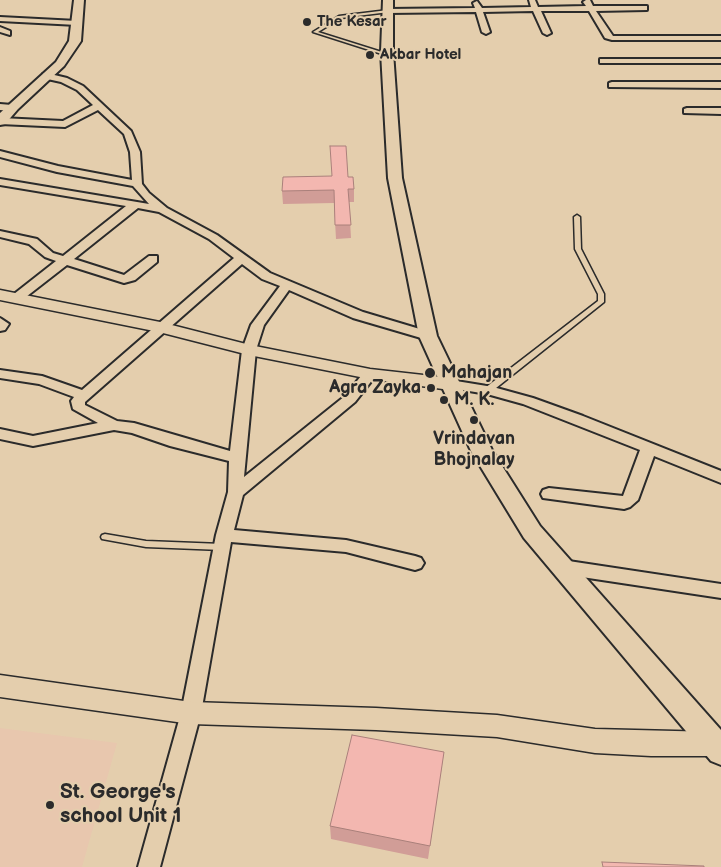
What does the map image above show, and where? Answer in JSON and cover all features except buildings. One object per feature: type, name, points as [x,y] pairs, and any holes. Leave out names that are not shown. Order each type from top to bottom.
[{"type":"main road","points":[[0,121],[6,107],[60,64],[75,41],[79,0]]},
{"type":"main road","points":[[388,5],[387,55],[395,178],[428,336],[482,450],[532,532],[629,647],[715,738]]},
{"type":"street","points":[[476,0],[486,32]]},
{"type":"street","points":[[531,0],[548,33]]},
{"type":"street","points":[[585,0],[608,36],[612,38],[721,38]]},
{"type":"street","points":[[388,5],[479,10],[644,8]]},
{"type":"street","points":[[0,19],[77,22]]},
{"type":"street","points":[[603,61],[721,61]]},
{"type":"street","points":[[46,76],[69,82],[100,105],[128,133],[137,162],[137,184],[144,194],[163,210],[213,238],[262,274],[286,286],[358,315],[428,336]]},
{"type":"street","points":[[612,85],[721,85]]},
{"type":"street","points":[[0,121],[65,124],[100,105]]},
{"type":"street","points":[[687,111],[721,111]]},
{"type":"street","points":[[0,154],[57,169],[137,184]]},
{"type":"street","points":[[0,182],[163,210]]},
{"type":"street","points":[[18,297],[135,205]]},
{"type":"street","points":[[0,234],[33,241],[49,255],[127,279],[153,259]]},
{"type":"street","points":[[236,458],[175,442],[134,428],[114,424],[82,410],[78,406],[78,401],[82,395],[242,258]]},
{"type":"street","points":[[149,867],[191,713],[223,541],[236,492],[236,458],[249,350],[258,325],[286,286]]},
{"type":"street","points":[[0,294],[160,327],[249,350],[370,374],[488,390],[536,404],[721,477]]},
{"type":"street","points":[[0,322],[2,324],[0,327]]},
{"type":"street","points":[[0,374],[42,380],[82,395]]},
{"type":"street","points":[[236,492],[350,399],[370,374]]},
{"type":"street","points":[[0,434],[33,442],[114,424]]},
{"type":"street","points":[[549,494],[624,503],[630,500],[649,447]]},
{"type":"street","points":[[223,541],[346,546],[415,563]]},
{"type":"street","points":[[562,567],[721,591]]},
{"type":"street","points":[[0,686],[191,713],[386,719],[497,726],[595,741],[651,744],[715,738]]},
{"type":"lane","points":[[387,55],[315,32],[340,17],[388,5]]},
{"type":"lane","points":[[488,390],[601,302],[601,294],[578,249],[577,217]]},
{"type":"lane","points":[[104,537],[146,544],[223,541]]},
{"type":"shaded area","name":"St. George's school Unit 1","points":[[0,728],[117,743],[82,867],[0,867]]},
{"type":"place","name":"The Kesar","points":[[307,22]]},
{"type":"place","name":"Akbar Hotel","points":[[370,55]]},
{"type":"place","name":"Mahajan","points":[[430,373]]},
{"type":"place","name":"Agra Zayka","points":[[431,388]]},
{"type":"place","name":"M. K.","points":[[444,400]]},
{"type":"place","name":"Vrindavan Bhojnalay","points":[[474,420]]},
{"type":"place","name":"St. George's school Unit 1","points":[[50,805]]}]
